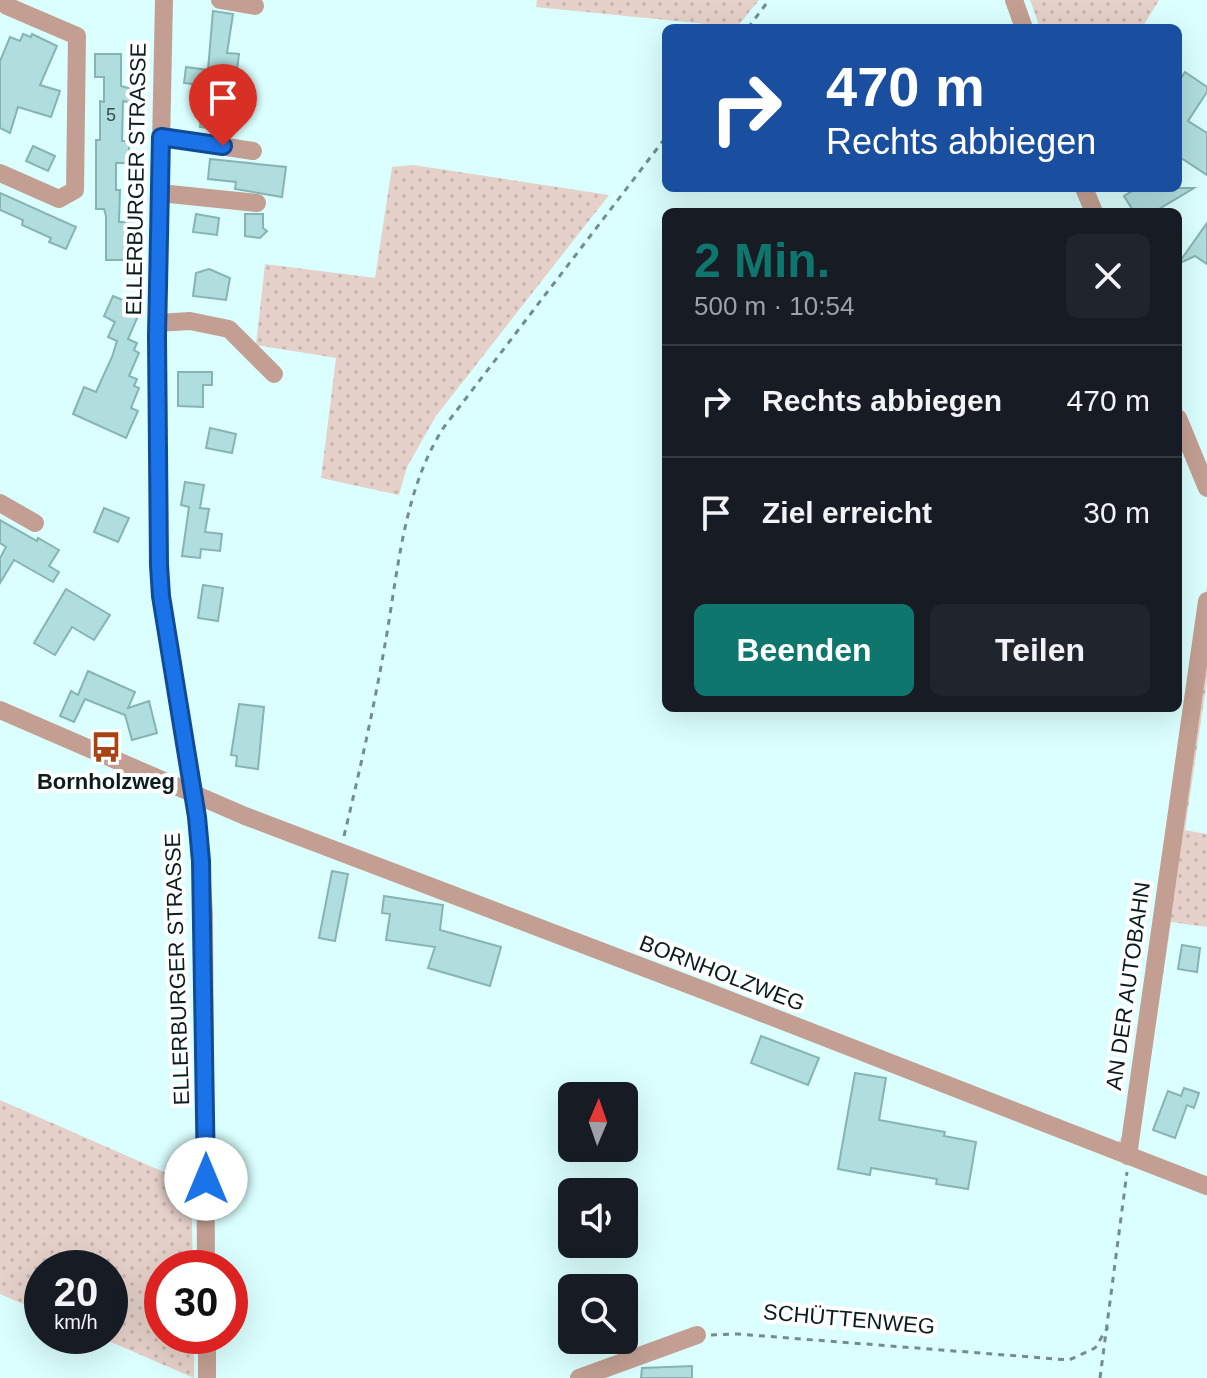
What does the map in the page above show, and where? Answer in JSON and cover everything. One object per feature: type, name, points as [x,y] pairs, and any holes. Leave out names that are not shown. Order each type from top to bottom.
[{"type":"street","name":"ELLERBURGER STRASSE","points":[[164,0],[157,323],[161,596],[201,861],[206,1250]]},
{"type":"street","points":[[220,0],[255,6]]},
{"type":"street","points":[[1014,0],[1023,24]]},
{"type":"street","points":[[0,173],[59,199],[75,190],[77,36],[6,8]]},
{"type":"street","points":[[161,137],[253,151]]},
{"type":"street","points":[[160,193],[257,203]]},
{"type":"street","points":[[157,323],[190,321],[229,329],[274,374]]},
{"type":"street","points":[[1182,428],[1207,488]]},
{"type":"street","points":[[0,503],[35,523]]},
{"type":"street","name":"AN DER AUTOBAHN","points":[[1128,1156],[1207,601]]},
{"type":"street","name":"BORNHOLZWEG","points":[[0,710],[193,796],[1207,1186]]},
{"type":"street","points":[[579,1378],[697,1335]]},
{"type":"street","points":[[207,1354],[207,1378]]},
{"type":"path","points":[[751,24],[769,0]]},
{"type":"path","points":[[340,853],[371,721],[411,501],[432,445],[662,142]]},
{"type":"path","points":[[1100,1378],[1128,1156]]},
{"type":"path","name":"SCHÜTTENWEG","points":[[697,1335],[738,1334],[1061,1360],[1080,1357],[1095,1348],[1108,1327]]},
{"type":"shaded area","points":[[537,0],[759,0],[739,24],[707,24],[536,7]]},
{"type":"shaded area","points":[[1030,0],[1159,0],[1144,24],[1039,24]]},
{"type":"shaded area","points":[[413,165],[609,195],[436,416],[407,467],[399,495],[321,478],[336,358],[256,345],[265,264],[375,278],[392,167]]},
{"type":"shaded area","points":[[1207,585],[1207,680],[1185,830],[1207,834],[1207,927],[1171,922],[1137,1151],[1116,1144],[1123,1136]]},
{"type":"shaded area","points":[[0,1100],[191,1184],[193,1250],[144,1250],[144,1354],[194,1354],[194,1378],[128,1349],[128,1250],[24,1250],[24,1304],[0,1294]]},
{"type":"building","points":[[213,11],[233,14],[227,53],[239,54],[236,78],[223,76],[218,107],[227,108],[224,130],[200,127],[203,105],[198,105],[200,85],[184,83],[186,67],[208,70]]},
{"type":"building","points":[[23,34],[31,37],[32,34],[57,46],[40,85],[60,91],[51,117],[18,107],[10,133],[0,128],[0,61],[10,37],[20,41]]},
{"type":"building","points":[[95,54],[121,54],[121,86],[139,91],[136,104],[123,101],[122,141],[129,141],[129,163],[116,163],[116,190],[120,190],[119,222],[134,222],[134,260],[106,260],[106,216],[104,209],[96,209],[96,140],[100,140],[100,101],[104,102],[104,77],[95,77]]},
{"type":"building","points":[[1185,72],[1207,87],[1207,92],[1188,121],[1207,133],[1207,175],[1182,159],[1182,77]]},
{"type":"building","points":[[33,146],[55,156],[48,171],[26,161]]},
{"type":"building","points":[[210,159],[286,167],[282,197],[235,189],[236,182],[208,179]]},
{"type":"building","points":[[1182,188],[1194,188],[1161,208],[1132,208],[1124,196],[1130,192],[1182,192]]},
{"type":"building","points":[[0,193],[76,227],[66,249],[49,242],[51,238],[22,225],[23,220],[0,210]]},
{"type":"building","points":[[196,214],[219,218],[217,235],[193,232]]},
{"type":"building","points":[[245,214],[263,214],[263,228],[267,231],[260,238],[245,236]]},
{"type":"building","points":[[1207,223],[1207,264],[1195,256],[1182,262]]},
{"type":"building","points":[[209,269],[230,278],[226,300],[193,296],[196,273]]},
{"type":"building","points":[[113,296],[137,306],[133,314],[138,316],[128,339],[137,343],[134,350],[139,353],[129,376],[137,379],[134,386],[139,388],[131,408],[138,411],[126,438],[73,414],[84,387],[96,392],[112,357],[117,341],[108,337],[115,322],[104,316]]},
{"type":"building","points":[[178,372],[212,372],[212,385],[203,385],[203,407],[178,406]]},
{"type":"building","points":[[210,428],[236,434],[232,453],[206,448]]},
{"type":"building","points":[[185,482],[204,485],[200,508],[209,509],[205,532],[222,534],[220,551],[201,549],[200,558],[182,556],[189,507],[181,505]]},
{"type":"building","points":[[104,508],[129,518],[118,542],[94,532]]},
{"type":"building","points":[[0,520],[59,550],[49,566],[59,572],[53,582],[14,560],[0,583],[0,558],[6,547],[0,543]]},
{"type":"building","points":[[203,585],[223,588],[218,621],[198,618]]},
{"type":"building","points":[[66,589],[110,615],[94,640],[72,627],[55,655],[34,643]]},
{"type":"building","points":[[88,671],[135,692],[128,708],[149,701],[157,733],[132,740],[125,715],[85,699],[74,722],[60,716],[71,691],[78,695]]},
{"type":"building","points":[[239,704],[264,707],[258,769],[236,766],[237,756],[231,755]]},
{"type":"building","points":[[332,871],[348,874],[335,941],[319,938]]},
{"type":"building","points":[[384,896],[443,905],[440,930],[501,947],[490,986],[428,968],[435,947],[386,940],[390,914],[382,913]]},
{"type":"building","points":[[1182,945],[1200,948],[1197,972],[1178,969]]},
{"type":"building","points":[[761,1036],[819,1058],[808,1085],[751,1063]]},
{"type":"building","points":[[855,1073],[886,1078],[879,1120],[945,1132],[944,1136],[976,1142],[968,1189],[936,1184],[937,1179],[871,1168],[870,1175],[838,1169]]},
{"type":"building","points":[[1184,1088],[1199,1093],[1194,1108],[1187,1105],[1175,1138],[1153,1130],[1168,1091],[1181,1096]]},
{"type":"building","points":[[692,1366],[692,1378],[641,1378],[642,1368]]},
{"type":"place","name":"Bornholzweg","points":[[106,747]]},
{"type":"route","points":[[206,1179],[201,861],[187,749],[161,596],[157,336],[161,137],[223,146]]}]
